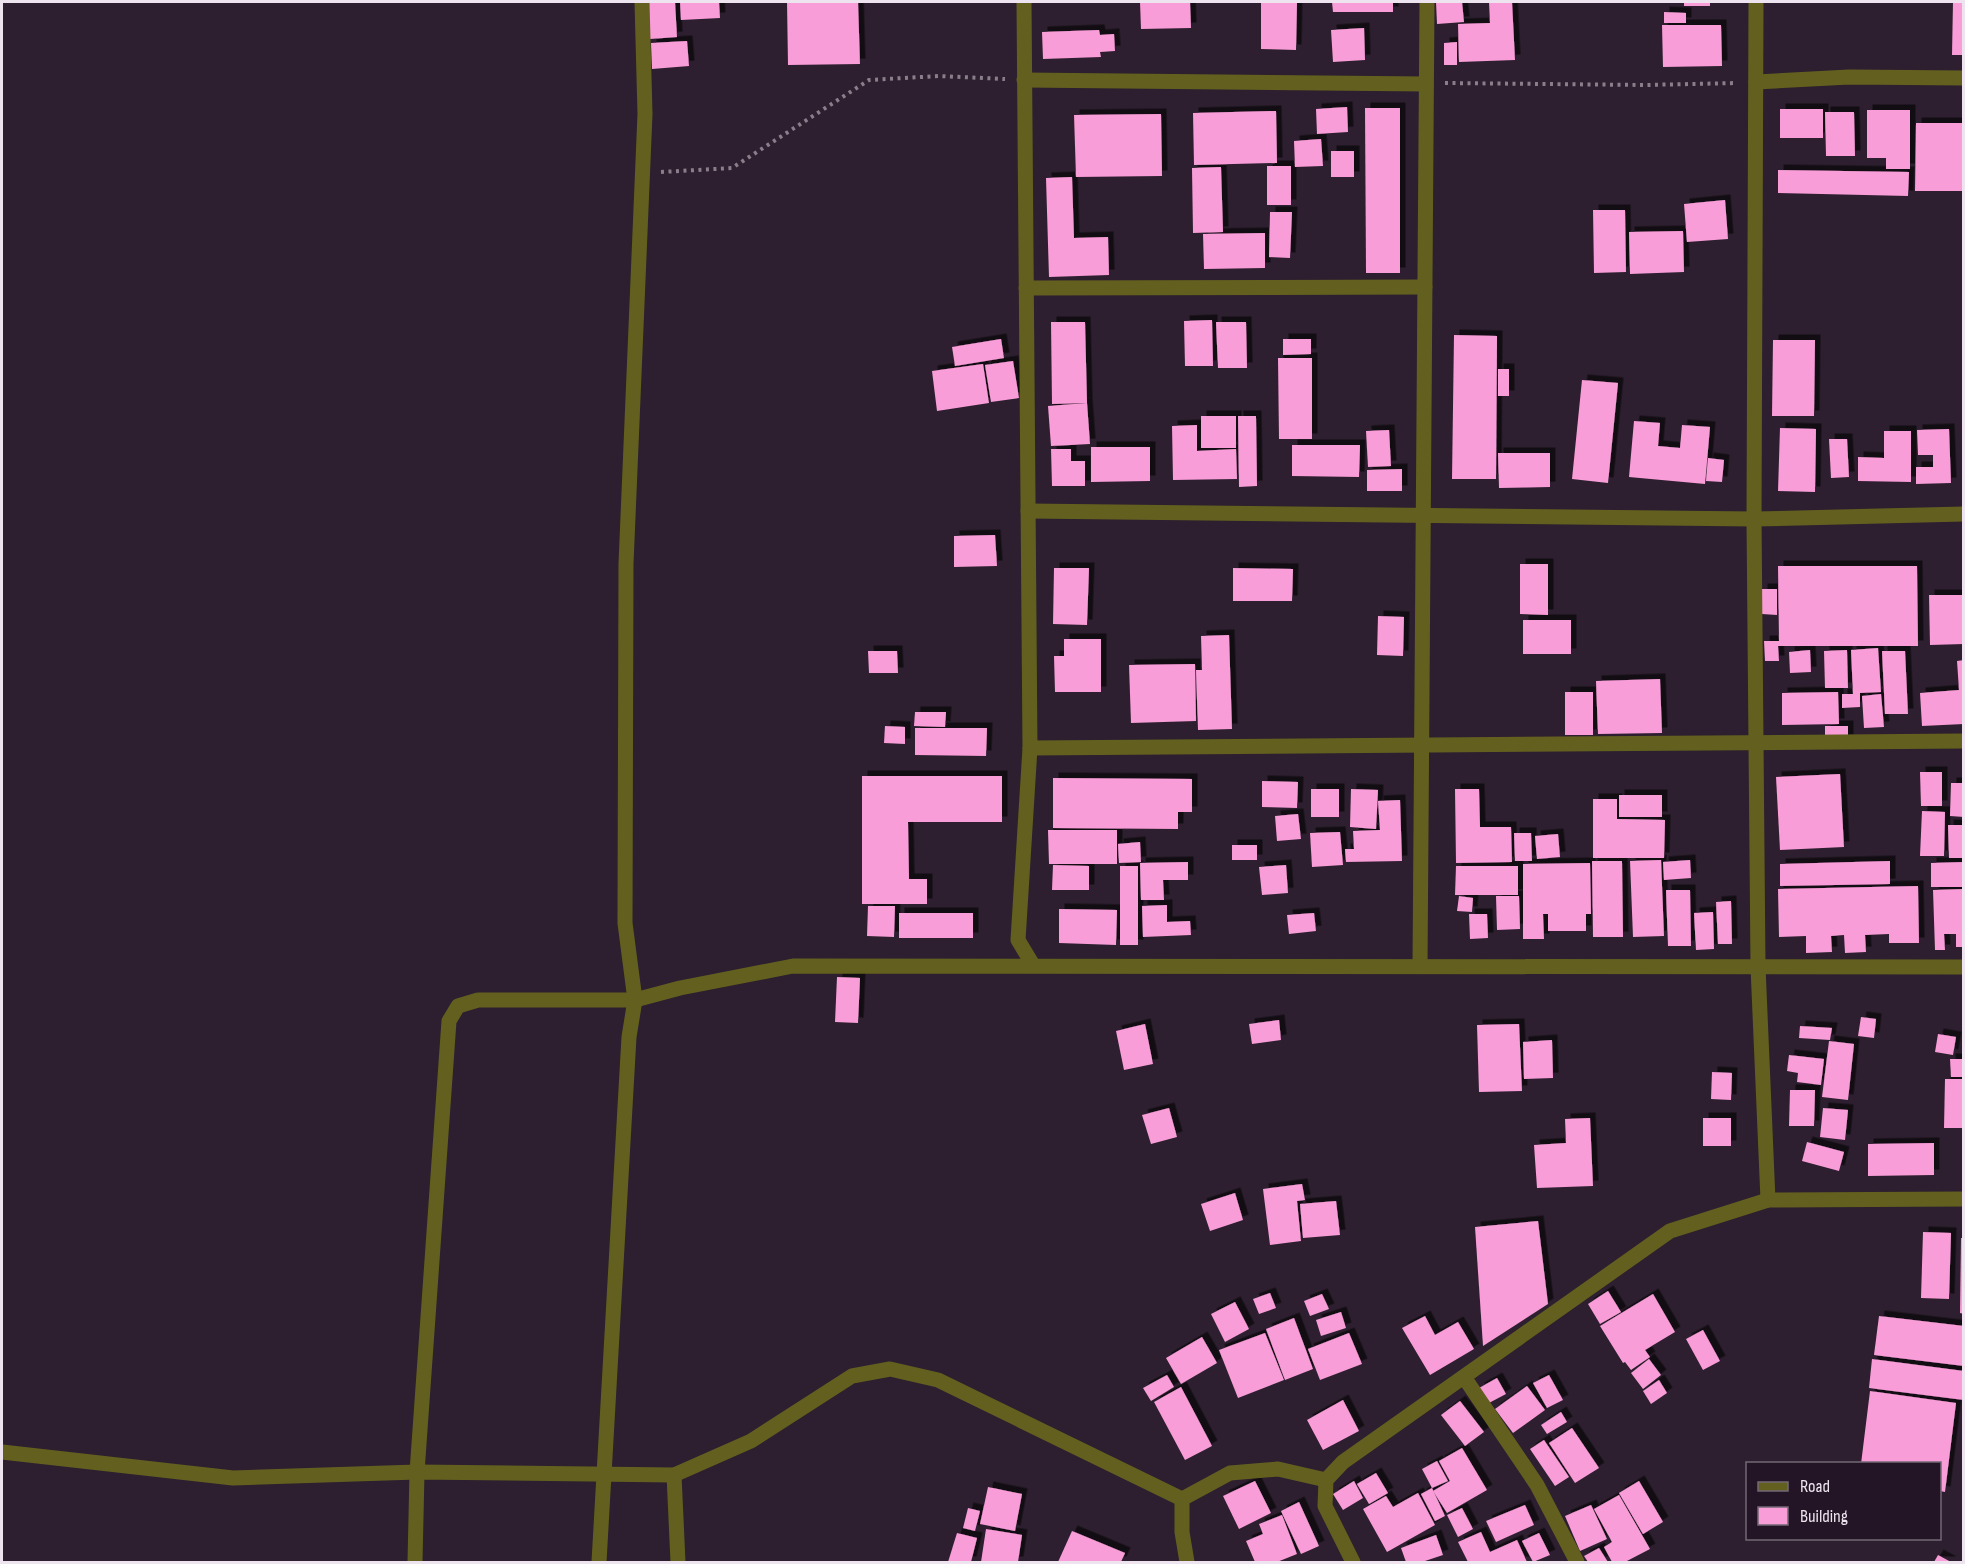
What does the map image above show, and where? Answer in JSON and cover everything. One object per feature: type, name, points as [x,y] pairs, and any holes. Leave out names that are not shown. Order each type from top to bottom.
[{"type":"street","points":[[599,1563],[629,1037],[634,1000],[625,923],[626,564],[645,114],[642,2]]},
{"type":"street","points":[[1024,2],[1030,748],[1018,940],[1033,965]]},
{"type":"street","points":[[1420,966],[1427,2]]},
{"type":"street","points":[[1756,2],[1754,519],[1758,967],[1768,1200]]},
{"type":"street","points":[[1756,82],[1849,77],[1964,78]]},
{"type":"street","points":[[1024,80],[1426,84]]},
{"type":"street","points":[[1026,288],[1425,287]]},
{"type":"street","points":[[1028,511],[1754,519],[1964,514]]},
{"type":"street","points":[[1030,748],[1964,741]]},
{"type":"street","points":[[414,1563],[417,1472],[448,1021],[458,1006],[478,1000],[634,1000],[680,988],[793,966],[1964,967]]},
{"type":"street","points":[[1353,1563],[1325,1506],[1326,1480],[1342,1462],[1670,1231],[1768,1200],[1964,1199]]},
{"type":"street","points":[[2,1452],[233,1478],[417,1472],[674,1475],[751,1441],[852,1376],[890,1369],[938,1380],[1182,1499]]},
{"type":"street","points":[[1464,1377],[1537,1485],[1577,1563]]},
{"type":"street","points":[[1182,1499],[1230,1473],[1278,1469],[1326,1480]]},
{"type":"street","points":[[674,1475],[678,1563]]},
{"type":"street","points":[[1182,1499],[1182,1532],[1187,1563]]},
{"type":"path","points":[[642,173],[732,168],[869,80],[939,76],[1024,80]]},
{"type":"path","points":[[1426,84],[1645,85],[1756,82]]},
{"type":"building","points":[[648,2],[675,2],[677,37],[650,39]]},
{"type":"building","points":[[680,2],[719,2],[720,18],[681,20]]},
{"type":"building","points":[[787,2],[858,2],[860,64],[788,65]]},
{"type":"building","points":[[1140,2],[1190,2],[1191,28],[1141,29]]},
{"type":"building","points":[[1261,2],[1297,2],[1296,50],[1261,49]]},
{"type":"building","points":[[1332,2],[1393,2],[1393,12],[1333,12]]},
{"type":"building","points":[[1436,2],[1462,2],[1464,22],[1437,24]]},
{"type":"building","points":[[1489,2],[1512,2],[1515,60],[1459,62],[1458,24],[1490,23]]},
{"type":"building","points":[[1684,2],[1710,2],[1710,6],[1684,6]]},
{"type":"building","points":[[1953,2],[1964,2],[1964,55],[1952,55]]},
{"type":"building","points":[[1664,12],[1686,13],[1686,23],[1664,23]]},
{"type":"building","points":[[1662,25],[1721,25],[1722,66],[1663,67]]},
{"type":"building","points":[[1364,28],[1365,60],[1333,62],[1331,30]]},
{"type":"building","points":[[1099,30],[1100,35],[1114,34],[1115,51],[1100,52],[1101,57],[1043,59],[1042,32]]},
{"type":"building","points":[[687,41],[689,66],[652,69],[651,43]]},
{"type":"building","points":[[1457,42],[1457,65],[1444,65],[1444,43]]},
{"type":"building","points":[[1347,107],[1348,132],[1317,134],[1316,109]]},
{"type":"building","points":[[1365,108],[1400,108],[1400,273],[1366,273]]},
{"type":"building","points":[[1780,109],[1823,109],[1823,138],[1780,138]]},
{"type":"building","points":[[1867,110],[1910,110],[1910,169],[1886,169],[1886,158],[1867,158]]},
{"type":"building","points":[[1276,111],[1277,163],[1194,165],[1193,113]]},
{"type":"building","points":[[1825,112],[1854,112],[1855,156],[1826,156]]},
{"type":"building","points":[[1161,114],[1162,176],[1076,177],[1074,115]]},
{"type":"building","points":[[1916,123],[1964,123],[1964,191],[1915,191]]},
{"type":"building","points":[[1321,139],[1323,166],[1295,167],[1294,141]]},
{"type":"building","points":[[1331,151],[1354,151],[1354,177],[1331,177]]},
{"type":"building","points":[[1267,166],[1291,166],[1291,205],[1267,205]]},
{"type":"building","points":[[1221,167],[1223,232],[1193,233],[1192,168]]},
{"type":"building","points":[[1778,170],[1909,172],[1908,196],[1778,193]]},
{"type":"building","points":[[1072,177],[1074,238],[1108,237],[1109,275],[1049,277],[1046,178]]},
{"type":"building","points":[[1725,200],[1728,239],[1687,242],[1684,204]]},
{"type":"building","points":[[1593,210],[1625,210],[1626,272],[1594,273]]},
{"type":"building","points":[[1270,212],[1292,212],[1290,258],[1269,257]]},
{"type":"building","points":[[1683,231],[1684,272],[1630,274],[1629,232]]},
{"type":"building","points":[[1265,233],[1265,268],[1204,269],[1203,234]]},
{"type":"building","points":[[1212,320],[1213,366],[1185,366],[1184,321]]},
{"type":"building","points":[[1051,322],[1085,322],[1087,403],[1052,404]]},
{"type":"building","points":[[1216,322],[1246,322],[1247,368],[1218,368]]},
{"type":"building","points":[[1454,335],[1497,336],[1496,479],[1452,479]]},
{"type":"building","points":[[1001,339],[1004,358],[955,366],[952,347]]},
{"type":"building","points":[[1283,339],[1311,339],[1311,354],[1283,355]]},
{"type":"building","points":[[1773,340],[1815,340],[1814,416],[1772,416]]},
{"type":"building","points":[[1278,358],[1312,358],[1312,439],[1279,439]]},
{"type":"building","points":[[1013,361],[1019,398],[991,402],[985,365]]},
{"type":"building","points":[[983,364],[989,403],[937,411],[932,371]]},
{"type":"building","points":[[1498,369],[1509,369],[1509,396],[1498,396]]},
{"type":"building","points":[[1582,380],[1618,383],[1608,483],[1572,479]]},
{"type":"building","points":[[1087,403],[1090,444],[1051,446],[1048,406]]},
{"type":"building","points":[[1201,416],[1236,416],[1236,448],[1201,448]]},
{"type":"building","points":[[1238,416],[1256,416],[1257,486],[1239,487]]},
{"type":"building","points":[[1634,421],[1660,423],[1658,446],[1680,448],[1682,425],[1710,427],[1705,484],[1629,477]]},
{"type":"building","points":[[1197,425],[1197,451],[1236,449],[1237,479],[1173,480],[1172,426]]},
{"type":"building","points":[[1780,428],[1816,429],[1815,492],[1778,491]]},
{"type":"building","points":[[1949,429],[1951,483],[1916,484],[1916,467],[1933,467],[1933,455],[1918,455],[1917,430]]},
{"type":"building","points":[[1389,430],[1391,466],[1368,467],[1366,431]]},
{"type":"building","points":[[1884,431],[1911,431],[1911,482],[1858,481],[1858,457],[1884,458]]},
{"type":"building","points":[[1829,439],[1847,439],[1849,477],[1831,478]]},
{"type":"building","points":[[1292,445],[1360,445],[1359,477],[1292,476]]},
{"type":"building","points":[[1091,447],[1150,447],[1150,481],[1091,482]]},
{"type":"building","points":[[1051,449],[1071,449],[1071,461],[1085,461],[1085,486],[1052,486]]},
{"type":"building","points":[[1498,453],[1550,453],[1550,487],[1499,488]]},
{"type":"building","points":[[1708,458],[1724,460],[1722,482],[1706,481]]},
{"type":"building","points":[[1402,469],[1402,491],[1367,491],[1367,470]]},
{"type":"building","points":[[995,535],[997,566],[954,567],[954,536]]},
{"type":"building","points":[[1520,564],[1548,564],[1548,615],[1520,614]]},
{"type":"building","points":[[1778,566],[1917,566],[1918,646],[1778,646],[1779,661],[1765,661],[1764,641],[1779,641]]},
{"type":"building","points":[[1054,568],[1089,568],[1087,625],[1053,624]]},
{"type":"building","points":[[1233,568],[1293,569],[1292,601],[1233,601]]},
{"type":"building","points":[[1762,589],[1777,589],[1777,615],[1762,614]]},
{"type":"building","points":[[1929,595],[1964,595],[1964,644],[1930,645]]},
{"type":"building","points":[[1378,616],[1404,617],[1403,656],[1377,655]]},
{"type":"building","points":[[1523,620],[1571,620],[1571,654],[1523,654]]},
{"type":"building","points":[[1229,635],[1232,729],[1198,730],[1196,670],[1202,670],[1201,636]]},
{"type":"building","points":[[1064,639],[1101,639],[1101,692],[1055,692],[1054,656],[1064,656]]},
{"type":"building","points":[[1878,648],[1881,692],[1860,693],[1860,707],[1842,708],[1842,694],[1853,694],[1851,650]]},
{"type":"building","points":[[1810,650],[1811,672],[1790,673],[1789,652]]},
{"type":"building","points":[[1847,650],[1848,688],[1825,688],[1824,651]]},
{"type":"building","points":[[868,651],[897,651],[898,673],[869,673]]},
{"type":"building","points":[[1882,651],[1905,651],[1908,714],[1885,714]]},
{"type":"building","points":[[1964,660],[1964,724],[1922,726],[1920,693],[1959,690],[1957,661]]},
{"type":"building","points":[[1195,664],[1196,721],[1131,723],[1129,665]]},
{"type":"building","points":[[1660,679],[1662,733],[1598,734],[1596,681]]},
{"type":"building","points":[[1565,692],[1593,692],[1593,735],[1565,735]]},
{"type":"building","points":[[1838,692],[1839,724],[1782,725],[1782,693]]},
{"type":"building","points":[[1881,694],[1884,727],[1864,728],[1862,696]]},
{"type":"building","points":[[915,712],[946,712],[945,727],[914,726]]},
{"type":"building","points":[[885,726],[905,727],[905,744],[884,743]]},
{"type":"building","points":[[1825,726],[1848,726],[1848,740],[1825,741]]},
{"type":"building","points":[[915,728],[987,728],[986,756],[915,755]]},
{"type":"building","points":[[1920,772],[1942,772],[1942,806],[1921,806]]},
{"type":"building","points":[[1840,774],[1844,847],[1780,850],[1776,777]]},
{"type":"building","points":[[862,776],[1002,776],[1002,822],[908,822],[909,879],[927,879],[927,904],[862,904]]},
{"type":"building","points":[[1053,778],[1192,779],[1192,812],[1178,812],[1178,829],[1053,828]]},
{"type":"building","points":[[1262,781],[1298,782],[1297,808],[1262,807]]},
{"type":"building","points":[[1951,783],[1964,783],[1964,817],[1950,816]]},
{"type":"building","points":[[1311,789],[1339,789],[1339,817],[1311,817]]},
{"type":"building","points":[[1351,789],[1378,790],[1376,829],[1350,827]]},
{"type":"building","points":[[1455,789],[1479,789],[1480,827],[1511,827],[1512,862],[1456,863]]},
{"type":"building","points":[[1619,795],[1662,795],[1662,817],[1619,817]]},
{"type":"building","points":[[1593,799],[1617,799],[1617,819],[1665,820],[1664,858],[1593,858]]},
{"type":"building","points":[[1400,800],[1402,861],[1346,862],[1345,849],[1354,849],[1353,831],[1380,830],[1378,801]]},
{"type":"building","points":[[1922,811],[1945,812],[1944,856],[1920,856]]},
{"type":"building","points":[[1298,814],[1301,839],[1277,841],[1275,816]]},
{"type":"building","points":[[1948,825],[1964,825],[1964,858],[1949,858]]},
{"type":"building","points":[[1048,830],[1117,830],[1117,864],[1049,864]]},
{"type":"building","points":[[1340,832],[1343,865],[1312,867],[1310,833]]},
{"type":"building","points":[[1514,833],[1531,833],[1532,861],[1515,861]]},
{"type":"building","points":[[1558,834],[1560,857],[1537,859],[1535,836]]},
{"type":"building","points":[[1140,842],[1141,862],[1119,863],[1118,844]]},
{"type":"building","points":[[1232,845],[1257,845],[1257,860],[1232,860]]},
{"type":"building","points":[[1661,860],[1664,936],[1633,937],[1630,861]]},
{"type":"building","points":[[1690,860],[1691,878],[1664,880],[1663,862]]},
{"type":"building","points":[[1592,861],[1622,861],[1623,937],[1593,937]]},
{"type":"building","points":[[1890,861],[1890,884],[1780,886],[1780,864]]},
{"type":"building","points":[[1188,862],[1188,880],[1163,880],[1164,900],[1141,900],[1140,863]]},
{"type":"building","points":[[1964,862],[1964,887],[1931,887],[1931,863]]},
{"type":"building","points":[[1590,863],[1591,914],[1586,914],[1586,931],[1548,931],[1548,914],[1543,914],[1544,939],[1523,939],[1523,864]]},
{"type":"building","points":[[1053,865],[1089,866],[1089,890],[1052,890]]},
{"type":"building","points":[[1286,865],[1288,893],[1262,895],[1259,867]]},
{"type":"building","points":[[1120,866],[1138,866],[1138,945],[1120,945]]},
{"type":"building","points":[[1456,866],[1518,866],[1518,895],[1455,895]]},
{"type":"building","points":[[1918,886],[1919,943],[1889,943],[1889,934],[1865,935],[1866,952],[1845,953],[1844,935],[1831,936],[1832,952],[1806,953],[1806,936],[1779,937],[1778,889]]},
{"type":"building","points":[[1964,889],[1964,947],[1956,947],[1956,934],[1944,934],[1945,950],[1935,950],[1933,890]]},
{"type":"building","points":[[1666,890],[1690,890],[1691,946],[1668,946]]},
{"type":"building","points":[[1459,896],[1473,898],[1472,912],[1457,911]]},
{"type":"building","points":[[1496,896],[1519,896],[1520,929],[1497,930]]},
{"type":"building","points":[[1731,901],[1732,944],[1718,944],[1716,902]]},
{"type":"building","points":[[1167,905],[1167,922],[1190,921],[1191,935],[1143,937],[1142,906]]},
{"type":"building","points":[[868,906],[895,906],[894,937],[867,936]]},
{"type":"building","points":[[1059,909],[1117,910],[1116,945],[1059,943]]},
{"type":"building","points":[[1713,912],[1714,949],[1696,950],[1694,913]]},
{"type":"building","points":[[899,913],[973,913],[973,938],[899,938]]},
{"type":"building","points":[[1314,913],[1316,931],[1289,934],[1287,915]]},
{"type":"building","points":[[1469,914],[1487,914],[1488,938],[1470,939]]},
{"type":"building","points":[[837,977],[860,978],[858,1023],[835,1022]]},
{"type":"building","points":[[1861,1017],[1876,1019],[1874,1038],[1858,1036]]},
{"type":"building","points":[[1279,1020],[1281,1040],[1252,1044],[1249,1024]]},
{"type":"building","points":[[1145,1024],[1153,1064],[1124,1070],[1116,1031]]},
{"type":"building","points":[[1519,1024],[1522,1091],[1479,1092],[1477,1025]]},
{"type":"building","points":[[1800,1026],[1832,1028],[1830,1040],[1799,1038]]},
{"type":"building","points":[[1938,1034],[1956,1037],[1953,1055],[1935,1052]]},
{"type":"building","points":[[1552,1040],[1553,1078],[1524,1079],[1523,1042]]},
{"type":"building","points":[[1829,1041],[1854,1044],[1848,1100],[1822,1097]]},
{"type":"building","points":[[1789,1055],[1824,1059],[1821,1085],[1797,1082],[1798,1073],[1787,1071]]},
{"type":"building","points":[[1950,1059],[1964,1059],[1964,1077],[1951,1077]]},
{"type":"building","points":[[1712,1072],[1732,1073],[1731,1100],[1711,1099]]},
{"type":"building","points":[[1945,1079],[1964,1079],[1964,1128],[1944,1128]]},
{"type":"building","points":[[1790,1090],[1815,1090],[1814,1126],[1789,1126]]},
{"type":"building","points":[[1169,1108],[1177,1137],[1151,1144],[1142,1115]]},
{"type":"building","points":[[1823,1108],[1848,1110],[1845,1140],[1820,1137]]},
{"type":"building","points":[[1590,1118],[1593,1186],[1537,1188],[1534,1145],[1566,1143],[1565,1119]]},
{"type":"building","points":[[1703,1118],[1731,1118],[1731,1146],[1703,1146]]},
{"type":"building","points":[[1807,1142],[1844,1152],[1839,1171],[1802,1161]]},
{"type":"building","points":[[1934,1143],[1934,1175],[1868,1176],[1868,1144]]},
{"type":"building","points":[[1302,1184],[1305,1200],[1297,1201],[1301,1241],[1270,1245],[1263,1189]]},
{"type":"building","points":[[1235,1193],[1243,1220],[1210,1231],[1201,1204]]},
{"type":"building","points":[[1336,1201],[1340,1235],[1303,1238],[1300,1204]]},
{"type":"building","points":[[1538,1221],[1548,1304],[1483,1346],[1475,1227]]},
{"type":"building","points":[[1923,1232],[1951,1233],[1949,1299],[1921,1298]]},
{"type":"building","points":[[1961,1238],[1964,1238],[1964,1314],[1960,1313]]},
{"type":"building","points":[[1608,1291],[1621,1312],[1600,1324],[1588,1304]]},
{"type":"building","points":[[1270,1293],[1276,1308],[1259,1314],[1253,1299]]},
{"type":"building","points":[[1322,1294],[1329,1309],[1310,1316],[1304,1301]]},
{"type":"building","points":[[1653,1294],[1675,1332],[1645,1350],[1650,1357],[1631,1370],[1625,1362],[1623,1363],[1600,1326]]},
{"type":"building","points":[[1235,1302],[1249,1329],[1225,1342],[1211,1314]]},
{"type":"building","points":[[1341,1312],[1346,1328],[1321,1336],[1316,1320]]},
{"type":"building","points":[[1425,1316],[1435,1335],[1458,1322],[1474,1349],[1430,1375],[1402,1328]]},
{"type":"building","points":[[1879,1316],[1964,1326],[1964,1366],[1874,1355]]},
{"type":"building","points":[[1294,1318],[1313,1369],[1285,1380],[1266,1329]]},
{"type":"building","points":[[1703,1330],[1720,1361],[1703,1370],[1686,1339]]},
{"type":"building","points":[[1265,1333],[1284,1380],[1238,1398],[1219,1350]]},
{"type":"building","points":[[1349,1333],[1362,1364],[1320,1380],[1308,1349]]},
{"type":"building","points":[[1202,1337],[1217,1363],[1181,1384],[1166,1358]]},
{"type":"building","points":[[1649,1359],[1661,1375],[1643,1389],[1631,1373]]},
{"type":"building","points":[[1872,1359],[1964,1371],[1964,1400],[1869,1388]]},
{"type":"building","points":[[1167,1375],[1174,1387],[1151,1401],[1143,1388]]},
{"type":"building","points":[[1549,1375],[1563,1400],[1547,1408],[1533,1383]]},
{"type":"building","points":[[1497,1378],[1506,1394],[1487,1404],[1479,1388]]},
{"type":"building","points":[[1659,1380],[1667,1393],[1651,1404],[1643,1391]]},
{"type":"building","points":[[1527,1386],[1545,1410],[1513,1433],[1495,1409]]},
{"type":"building","points":[[1181,1387],[1212,1446],[1185,1460],[1154,1402]]},
{"type":"building","points":[[1870,1391],[1956,1403],[1945,1492],[1941,1491],[1941,1462],[1861,1462]]},
{"type":"building","points":[[1343,1400],[1359,1431],[1323,1450],[1307,1420]]},
{"type":"building","points":[[1460,1401],[1484,1432],[1465,1446],[1441,1415]]},
{"type":"building","points":[[1561,1412],[1567,1422],[1547,1434],[1541,1425]]},
{"type":"building","points":[[1572,1428],[1599,1468],[1575,1483],[1549,1443]]},
{"type":"building","points":[[1544,1440],[1569,1477],[1555,1486],[1530,1449]]},
{"type":"building","points":[[1462,1448],[1487,1490],[1447,1513],[1433,1491],[1450,1481],[1439,1461]]},
{"type":"building","points":[[1437,1461],[1448,1481],[1432,1488],[1422,1469]]},
{"type":"building","points":[[1376,1473],[1388,1493],[1369,1504],[1357,1484]]},
{"type":"building","points":[[1255,1481],[1271,1513],[1239,1529],[1223,1496]]},
{"type":"building","points":[[1354,1481],[1363,1498],[1343,1510],[1333,1494]]},
{"type":"building","points":[[1639,1481],[1663,1522],[1643,1534],[1619,1493]]},
{"type":"building","points":[[988,1487],[1022,1494],[1015,1531],[980,1524]]},
{"type":"building","points":[[1432,1488],[1445,1516],[1435,1521],[1421,1494]]},
{"type":"building","points":[[1418,1493],[1435,1525],[1387,1552],[1363,1509],[1386,1496],[1393,1507]]},
{"type":"building","points":[[1619,1495],[1650,1549],[1625,1562],[1612,1562],[1604,1547],[1612,1542],[1594,1509]]},
{"type":"building","points":[[1299,1502],[1319,1546],[1301,1554],[1281,1511]]},
{"type":"building","points":[[1525,1505],[1534,1525],[1496,1542],[1486,1521]]},
{"type":"building","points":[[1591,1505],[1607,1539],[1580,1551],[1565,1516]]},
{"type":"building","points":[[968,1508],[980,1511],[975,1531],[963,1528]]},
{"type":"building","points":[[1462,1508],[1473,1529],[1458,1537],[1447,1515]]},
{"type":"building","points":[[1282,1515],[1297,1554],[1277,1562],[1255,1562],[1246,1541],[1263,1534],[1259,1524]]},
{"type":"building","points":[[986,1529],[1022,1535],[1018,1562],[981,1562]]},
{"type":"building","points":[[1072,1531],[1125,1553],[1121,1562],[1058,1562]]},
{"type":"building","points":[[1481,1532],[1490,1552],[1517,1540],[1527,1562],[1468,1562],[1458,1542]]},
{"type":"building","points":[[957,1533],[977,1538],[971,1562],[948,1562]]},
{"type":"building","points":[[1539,1533],[1550,1555],[1533,1562],[1522,1541]]},
{"type":"building","points":[[1436,1535],[1443,1555],[1422,1562],[1406,1562],[1401,1548]]},
{"type":"building","points":[[1599,1548],[1608,1562],[1588,1562],[1584,1556]]},
{"type":"building","points":[[1938,1555],[1951,1562],[1934,1562]]}]
